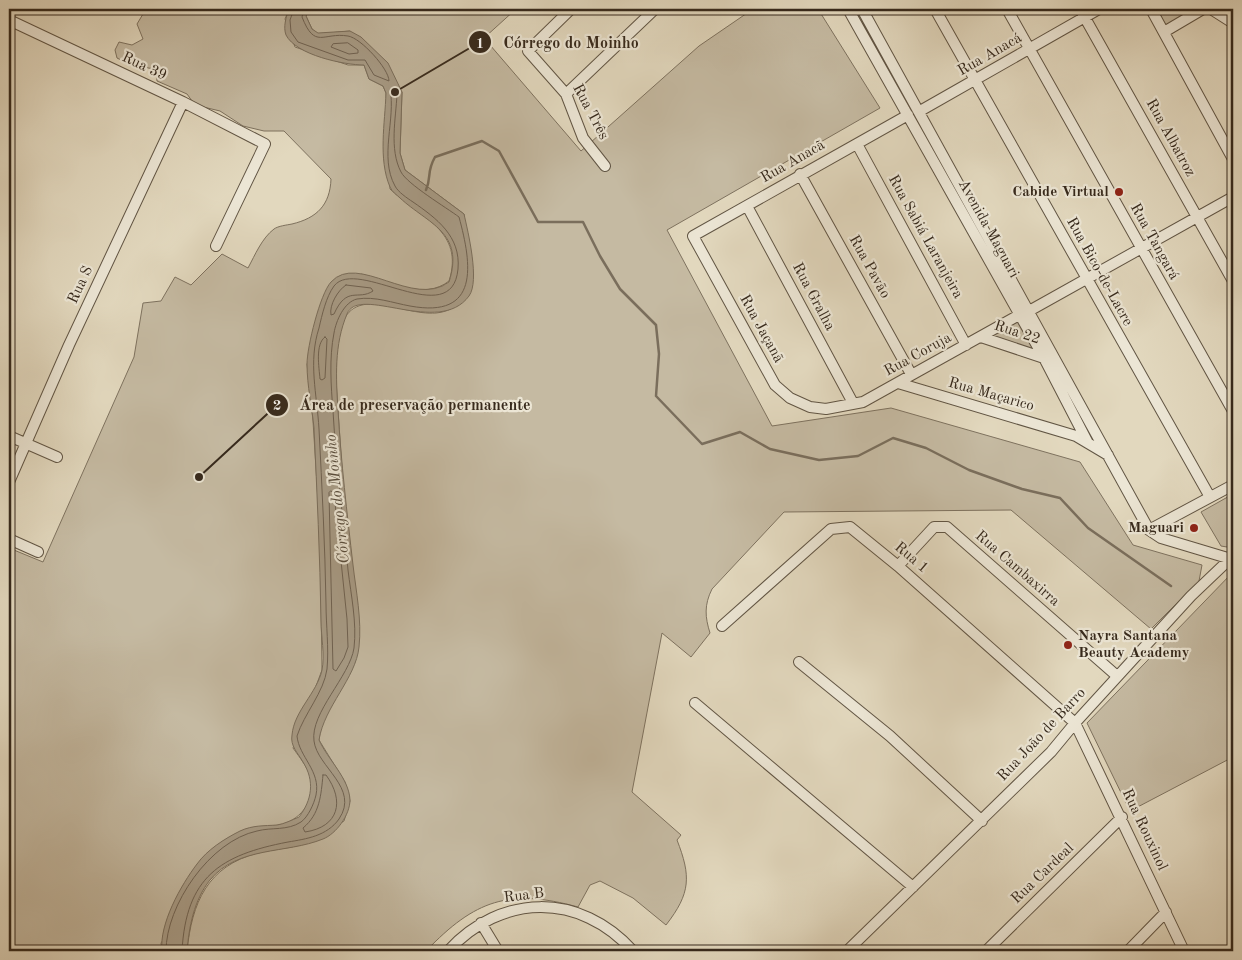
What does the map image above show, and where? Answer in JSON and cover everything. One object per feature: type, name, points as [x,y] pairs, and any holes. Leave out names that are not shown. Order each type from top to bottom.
[{"type":"street","name":"Rua Três","points":[[571,9],[528,51],[566,94],[583,138],[605,166]]},
{"type":"street","points":[[566,94],[655,9]]},
{"type":"street","name":"Avenida Maguari","points":[[848,9],[1044,358],[1079,434]]},
{"type":"street","name":"Avenida Maguari","points":[[862,9],[920,111],[1149,530]]},
{"type":"street","name":"Rua Bico-de-Lacre","points":[[935,9],[1085,280],[1210,497]]},
{"type":"street","name":"Rua Tangará","points":[[1007,9],[1233,411]]},
{"type":"street","name":"Rua Anacá","points":[[920,111],[1030,49],[1083,13],[1099,9]]},
{"type":"street","points":[[1151,9],[1233,159]]},
{"type":"street","points":[[1164,32],[1203,9]]},
{"type":"street","points":[[1211,9],[1233,23]]},
{"type":"street","name":"Rua Albatroz","points":[[1083,13],[1233,281]]},
{"type":"street","name":"Rua 39","points":[[9,20],[183,102],[265,144],[216,246]]},
{"type":"street","name":"Rua S","points":[[9,482],[69,345],[183,102]]},
{"type":"street","name":"Rua Anacã","points":[[693,236],[800,174],[908,115]]},
{"type":"street","name":"Rua Sabiá Laranjeira","points":[[857,144],[966,345]]},
{"type":"street","name":"Rua Pavão","points":[[800,174],[911,374]]},
{"type":"street","points":[[1029,311],[1233,198]]},
{"type":"street","name":"Rua Gralha","points":[[746,206],[853,403]]},
{"type":"street","name":"Rua Jaçanã","points":[[693,236],[775,385],[790,398],[810,407],[826,409]]},
{"type":"street","name":"Rua Coruja","points":[[826,409],[863,402],[1019,315]]},
{"type":"street","name":"Rua 22","points":[[981,337],[1044,358]]},
{"type":"street","name":"Rua Maçarico","points":[[898,383],[1079,434],[1088,443]]},
{"type":"street","points":[[1079,434],[1094,428]]},
{"type":"street","points":[[9,436],[57,457]]},
{"type":"street","points":[[1088,443],[1100,439]]},
{"type":"street","points":[[1088,443],[1109,455]]},
{"type":"street","points":[[1232,558],[1161,538],[1149,530],[1233,485]]},
{"type":"street","name":"Rua 1","points":[[722,626],[831,529],[850,527],[898,566],[1075,722]]},
{"type":"street","name":"Rua Cambaxirra","points":[[898,566],[934,527],[948,527],[1117,676]]},
{"type":"street","points":[[9,539],[38,552]]},
{"type":"street","name":"Rua João de Barro","points":[[847,951],[1051,752],[1075,722],[1190,596],[1232,558]]},
{"type":"street","points":[[799,662],[890,736],[982,821]]},
{"type":"street","points":[[695,703],[913,887]]},
{"type":"street","name":"Rua Rouxinol","points":[[1075,722],[1122,817],[1184,951]]},
{"type":"street","name":"Rua Cardeal","points":[[986,951],[1122,817]]},
{"type":"street","name":"Rua B","points":[[448,951],[463,935],[498,914],[534,907],[571,911],[605,926],[633,951]]},
{"type":"street","points":[[1128,951],[1166,912]]},
{"type":"street","points":[[481,923],[498,951]]},
{"type":"shaded area","points":[[146,9],[289,9],[285,19],[295,47],[348,65],[364,65],[369,79],[383,86],[386,93],[390,189],[437,227],[451,249],[452,264],[449,281],[439,287],[428,289],[406,288],[361,274],[307,364],[313,421],[320,532],[322,670],[293,748],[311,778],[312,790],[308,804],[299,815],[286,823],[241,831],[161,943],[162,951],[9,951],[9,548],[43,562],[134,357],[143,303],[161,301],[175,277],[191,285],[222,254],[248,268],[259,247],[274,229],[301,221],[315,214],[325,203],[330,188],[331,179],[284,131],[264,131],[243,126],[220,111],[195,105],[187,94],[157,81],[156,69],[133,66],[117,58],[115,50],[119,42],[132,45],[143,39],[137,24]]},
{"type":"shaded area","points":[[310,9],[516,9],[484,38],[581,151],[699,46],[753,9],[818,9],[880,108],[667,230],[772,426],[891,408],[1080,462],[1133,545],[1202,565],[1199,581],[1151,629],[1011,510],[784,512],[712,589],[706,611],[710,633],[691,657],[662,633],[632,792],[681,835],[677,840],[685,864],[686,884],[680,903],[666,925],[633,898],[600,881],[590,885],[578,907],[554,901],[532,899],[513,899],[494,903],[477,910],[461,920],[426,951],[187,951],[189,934],[198,902],[214,877],[226,867],[241,859],[263,852],[300,845],[317,837],[344,821],[350,801],[345,782],[319,740],[321,725],[355,662],[336,380],[338,339],[345,318],[354,308],[365,304],[378,304],[422,313],[436,313],[454,307],[469,295],[464,214],[405,170],[400,153],[402,92],[350,31],[318,34],[312,29],[306,16]]},
{"type":"shaded area","points":[[1157,9],[1195,9],[1166,26]]},
{"type":"shaded area","points":[[1019,321],[1039,353],[990,336]]},
{"type":"shaded area","points":[[1233,494],[1233,548],[1221,546],[1201,512]]},
{"type":"shaded area","points":[[1233,572],[1233,757],[1130,811],[1087,723]]},
{"type":"water","points":[[289,9],[310,9],[306,16],[312,29],[318,33],[350,31],[361,37],[388,63],[402,92],[400,153],[405,170],[464,214],[472,256],[472,289],[469,296],[456,307],[439,312],[420,312],[367,304],[354,306],[347,314],[340,338],[337,374],[339,429],[360,637],[357,659],[327,716],[319,740],[346,784],[350,800],[348,812],[328,837],[309,844],[248,856],[234,861],[221,869],[204,888],[196,905],[187,951],[162,951],[164,929],[172,905],[184,883],[201,859],[216,845],[240,831],[254,827],[280,824],[299,817],[309,797],[310,783],[307,769],[293,746],[292,739],[297,718],[319,678],[323,664],[314,428],[307,364],[312,334],[323,297],[331,282],[342,274],[356,273],[403,286],[435,289],[449,282],[453,265],[452,251],[448,240],[441,231],[393,192],[390,187],[386,176],[383,153],[386,93],[383,86],[369,79],[364,65],[321,58],[291,42],[286,35],[285,29]]},
{"type":"waterway","points":[[426,190],[435,157],[482,141],[499,151],[538,222],[583,222],[600,256],[620,289],[656,325],[659,354],[656,396],[702,444],[740,432],[770,449],[819,460],[858,456],[893,438],[926,448],[969,470],[1022,489],[1060,498],[1088,528],[1171,586]]},
{"type":"place","name":"Córrego do Moinho","points":[[395,92]]},
{"type":"place","name":"Cabide Virtual","points":[[1119,192]]},
{"type":"place","name":"Área de preservação permanente","points":[[199,477]]},
{"type":"place","name":"Maguari","points":[[1194,528]]},
{"type":"place","name":"Nayra Santana Beauty Academy","points":[[1068,645]]}]
